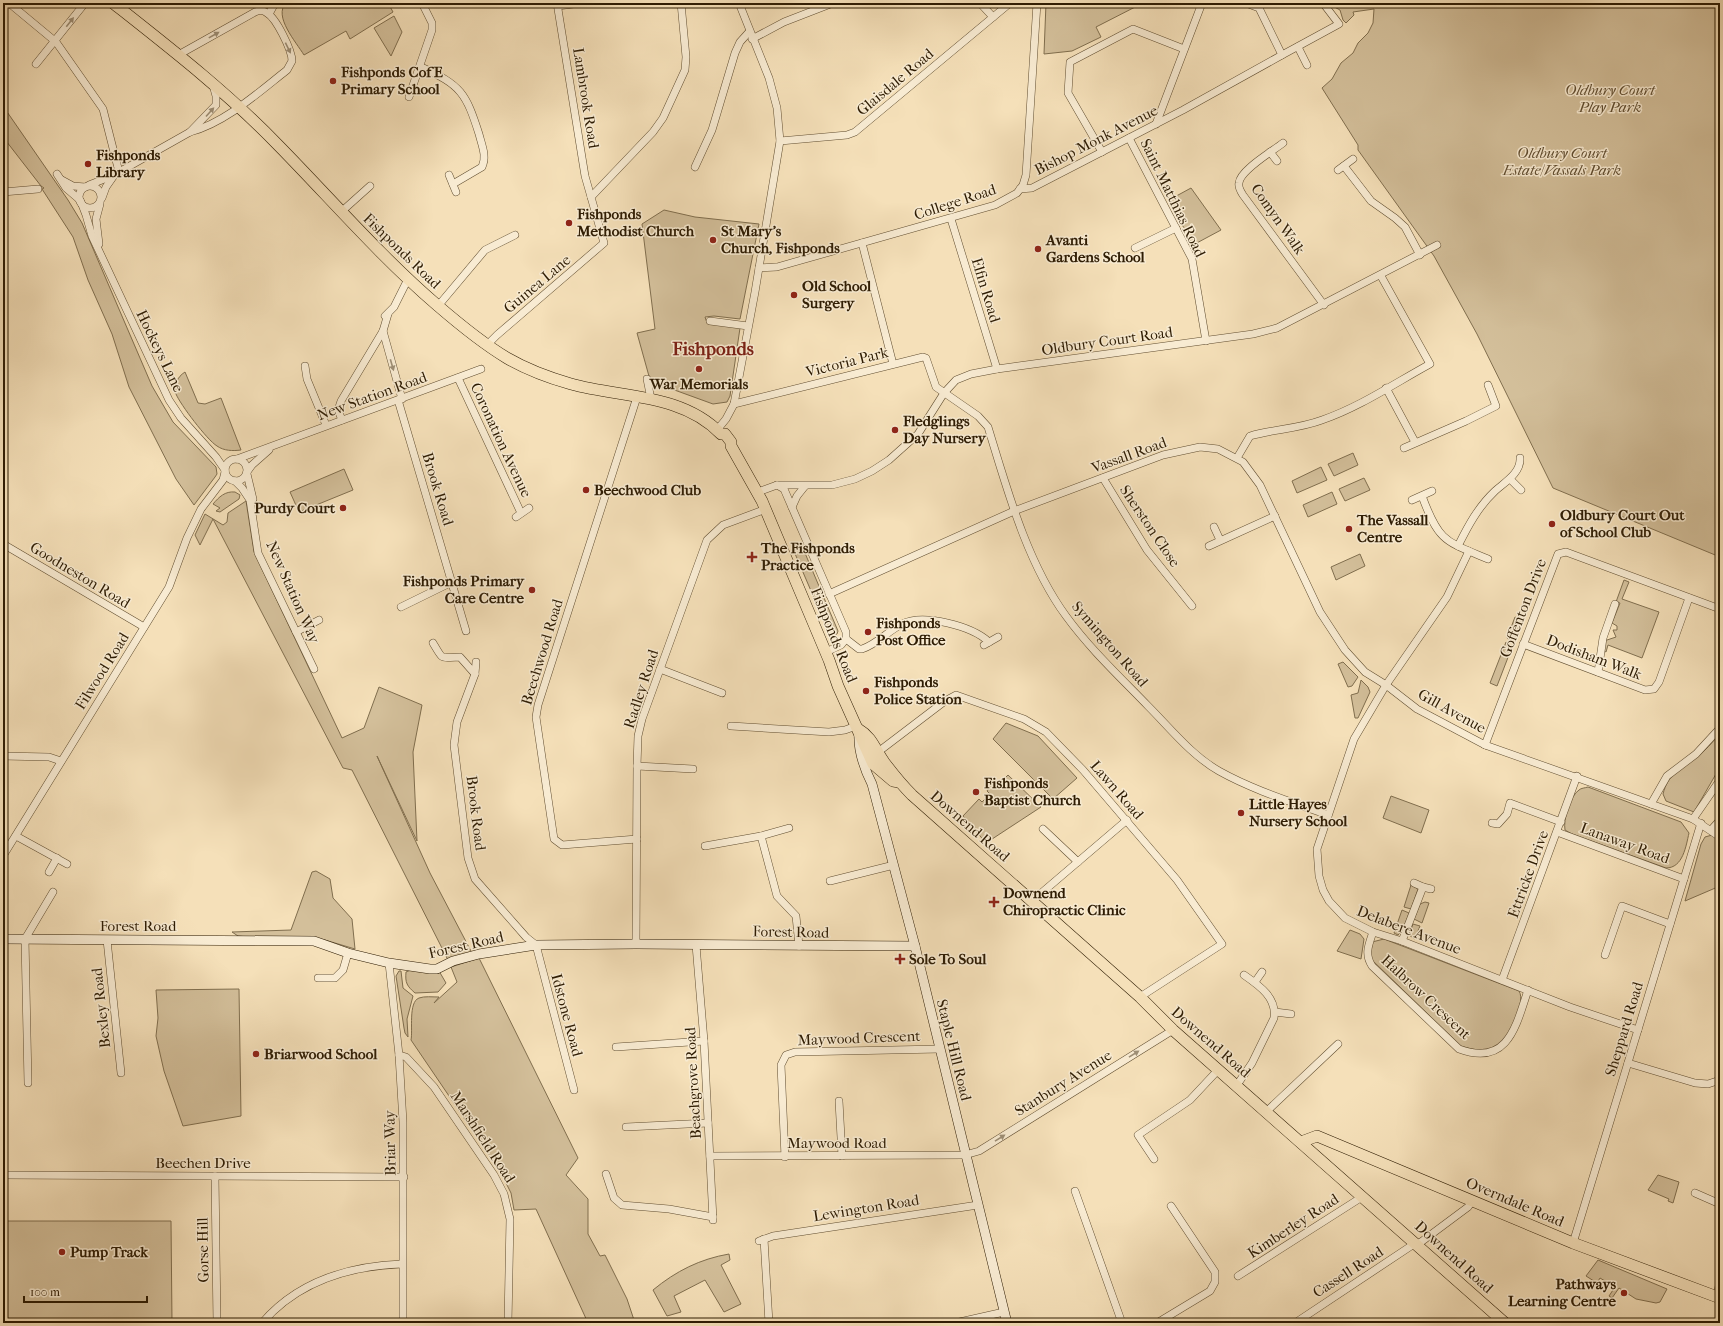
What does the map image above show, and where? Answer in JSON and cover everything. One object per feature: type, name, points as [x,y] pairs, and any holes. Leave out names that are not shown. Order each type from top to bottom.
[{"type":"main road","name":"Fishponds Road","points":[[113,3],[180,54],[275,141],[341,212],[408,279],[438,306],[487,345],[522,366],[570,384],[651,399],[696,413],[718,432],[726,436],[731,442],[731,446],[758,492],[873,764]]},
{"type":"main road","name":"Fishponds Road","points":[[858,729],[867,734],[878,752]]},
{"type":"main road","name":"Staple Hill Road","points":[[858,729],[858,748],[866,772],[872,784],[915,946],[1007,1323]]},
{"type":"main road","name":"Downend Road","points":[[878,752],[900,782],[1140,997],[1173,1030],[1267,1111],[1505,1323]]},
{"type":"main road","name":"Staple Hill Road","points":[[872,784],[873,764]]},
{"type":"main road","name":"Downend Road","points":[[873,764],[893,781],[900,782]]},
{"type":"main road","name":"Forest Road","points":[[3,939],[314,941],[348,953],[389,963],[410,967],[437,969],[452,961],[479,954],[536,945],[696,944],[915,946]]},
{"type":"main road","name":"Overndale Road","points":[[1301,1142],[1317,1136],[1573,1243],[1719,1297]]},
{"type":"street","points":[[9,3],[56,42],[103,109],[119,172]]},
{"type":"street","points":[[36,64],[56,42],[85,3]]},
{"type":"street","points":[[180,54],[255,12],[263,11],[269,14],[275,3]]},
{"type":"street","points":[[409,97],[421,67],[433,27],[422,3]]},
{"type":"street","points":[[558,5],[581,3]]},
{"type":"street","points":[[591,197],[653,132],[663,118],[685,70],[686,57],[680,3]]},
{"type":"street","points":[[718,432],[734,404],[780,141],[777,108],[770,82],[739,3]]},
{"type":"street","points":[[695,167],[712,130],[735,53],[740,42],[751,35],[832,3]]},
{"type":"street","points":[[980,3],[993,17]]},
{"type":"street","name":"Glaisdale Road","points":[[780,141],[847,135],[855,132],[1010,3]]},
{"type":"street","points":[[1020,189],[1026,175],[1037,3]]},
{"type":"street","points":[[1156,124],[1202,3]]},
{"type":"street","points":[[1246,3],[1258,8],[1282,55]]},
{"type":"street","name":"Bishop Monk Avenue","points":[[1020,189],[1032,188],[1102,152],[1183,110],[1339,24],[1323,3]]},
{"type":"street","name":"Lambrook Road","points":[[558,5],[585,176],[604,243]]},
{"type":"street","name":"Hockeys Lane","points":[[87,186],[102,181],[190,132],[201,129],[238,108],[287,70],[292,63],[290,49],[269,14]]},
{"type":"street","points":[[1102,152],[1068,92],[1070,62],[1133,29],[1184,49]]},
{"type":"street","points":[[1298,47],[1307,65]]},
{"type":"street","points":[[421,67],[446,78],[460,91],[470,106],[484,154],[482,167],[453,184]]},
{"type":"street","name":"Hockeys Lane","points":[[190,132],[216,105],[216,96],[213,85]]},
{"type":"street","name":"Saint Matthias Road","points":[[1129,138],[1192,259],[1206,340]]},
{"type":"street","name":"Comyn Walk","points":[[1283,143],[1243,174],[1239,183],[1240,190],[1324,305]]},
{"type":"street","points":[[1270,152],[1277,161]]},
{"type":"street","points":[[1353,159],[1341,168],[1369,198],[1405,227],[1420,255]]},
{"type":"street","name":"Hockeys Lane","points":[[103,260],[96,230],[96,213],[108,184],[119,172]]},
{"type":"street","points":[[57,174],[70,185],[87,186],[97,188],[101,192],[101,200],[96,206],[90,208],[85,206],[66,188],[57,174]]},
{"type":"street","points":[[448,175],[456,192]]},
{"type":"street","points":[[80,201],[80,192],[87,186]]},
{"type":"street","points":[[341,212],[370,186]]},
{"type":"street","points":[[3,192],[38,189]]},
{"type":"street","name":"College Road","points":[[759,268],[777,267],[951,219],[995,205],[1017,193],[1020,189]]},
{"type":"street","name":"Hockeys Lane","points":[[80,201],[92,236],[164,391],[178,414],[225,471]]},
{"type":"street","name":"Elfin Road","points":[[951,219],[997,370]]},
{"type":"street","points":[[1135,248],[1176,228]]},
{"type":"street","points":[[438,306],[485,250],[515,235]]},
{"type":"street","name":"Guinea Lane","points":[[487,345],[604,243]]},
{"type":"street","points":[[862,243],[893,364]]},
{"type":"street","name":"Oldbury Court Road","points":[[777,485],[805,486],[832,484],[855,479],[889,460],[918,434],[944,393],[960,378],[971,374],[1278,328],[1381,276],[1437,245]]},
{"type":"street","points":[[1237,458],[1250,436],[1293,429],[1321,421],[1354,406],[1430,364],[1381,276]]},
{"type":"street","points":[[342,420],[338,410],[341,401],[384,331],[387,315],[394,307],[408,279]]},
{"type":"street","points":[[710,321],[748,326]]},
{"type":"street","name":"Brook Road","points":[[384,331],[400,400],[466,631]]},
{"type":"street","name":"Victoria Park","points":[[734,404],[923,357],[926,358],[934,383],[944,393]]},
{"type":"street","points":[[305,366],[307,379],[326,426]]},
{"type":"street","name":"New Station Road","points":[[234,460],[481,369]]},
{"type":"street","name":"Coronation Avenue","points":[[458,378],[518,515],[529,508]]},
{"type":"street","points":[[647,379],[651,399]]},
{"type":"street","points":[[1404,448],[1496,406],[1488,385]]},
{"type":"street","points":[[1386,388],[1415,442]]},
{"type":"street","name":"Symington Road","points":[[944,393],[978,416],[988,427],[1014,511],[1046,582],[1066,616],[1094,650],[1198,756],[1218,770],[1238,781],[1328,815]]},
{"type":"street","name":"Beechwood Road","points":[[637,397],[538,705],[536,717],[554,839],[562,845],[637,839]]},
{"type":"street","name":"Hockeys Lane","points":[[205,445],[218,454],[234,460]]},
{"type":"street","name":"New Station Road","points":[[247,473],[252,465],[272,447]]},
{"type":"street","name":"Vassall Road","points":[[830,594],[1014,511],[1163,455],[1180,450],[1200,447],[1218,449],[1237,458]]},
{"type":"street","name":"Gill Avenue","points":[[1237,458],[1243,462],[1260,485],[1319,611],[1340,644],[1365,672],[1386,685],[1417,709],[1485,745],[1577,776],[1701,823],[1720,837]]},
{"type":"street","points":[[1458,546],[1474,516],[1486,500],[1510,479],[1521,465],[1520,458]]},
{"type":"street","points":[[234,460],[245,464],[247,473],[242,480],[235,481],[228,478],[225,471],[227,465],[234,460]]},
{"type":"street","name":"Filwood Road","points":[[4,853],[16,836],[169,587],[187,538],[201,509],[223,480],[225,471]]},
{"type":"street","name":"New Station Way","points":[[247,473],[254,504],[255,537],[258,553],[314,669]]},
{"type":"street","name":"Sherston Close","points":[[1103,478],[1147,550],[1192,606]]},
{"type":"street","points":[[1510,479],[1521,490]]},
{"type":"street","name":"Filwood Road","points":[[211,494],[235,481]]},
{"type":"street","name":"New Station Way","points":[[235,481],[250,500],[255,524]]},
{"type":"street","points":[[758,492],[777,485],[784,489],[830,594],[846,632],[846,639],[841,645],[826,652]]},
{"type":"street","points":[[792,506],[797,496],[805,486]]},
{"type":"street","points":[[1412,500],[1432,491]]},
{"type":"street","points":[[1422,496],[1430,520],[1438,533],[1447,541],[1488,560]]},
{"type":"street","name":"Radley Road","points":[[636,944],[637,766],[638,736],[642,719],[707,540],[722,525],[766,510]]},
{"type":"street","points":[[1209,546],[1274,516]]},
{"type":"street","points":[[1214,527],[1220,540]]},
{"type":"street","name":"Goodneston Road","points":[[3,544],[144,627]]},
{"type":"street","name":"Delabere Avenue","points":[[1469,551],[1447,598],[1386,685],[1354,739],[1317,849],[1319,876],[1323,890],[1329,901],[1345,918],[1373,932],[1402,941],[1570,1007],[1638,1030]]},
{"type":"street","name":"Goffenton Drive","points":[[1485,745],[1558,554],[1562,552],[1720,609]]},
{"type":"street","points":[[401,607],[452,582]]},
{"type":"street","name":"Dodisham Walk","points":[[1523,644],[1645,690],[1654,689],[1659,682],[1689,598]]},
{"type":"street","points":[[1598,672],[1603,638],[1615,604]]},
{"type":"street","points":[[846,639],[862,650],[901,624],[924,619],[970,629],[982,635],[986,644],[998,637]]},
{"type":"street","points":[[296,632],[320,620]]},
{"type":"street","points":[[433,643],[442,657],[445,659],[460,657],[475,674]]},
{"type":"street","name":"Brook Road","points":[[476,662],[475,674],[457,722],[454,745],[468,858],[475,879],[526,938],[536,945]]},
{"type":"street","points":[[660,669],[722,694]]},
{"type":"street","name":"Lawn Road","points":[[878,752],[944,700],[956,695],[1024,719],[1046,732],[1127,820],[1177,880],[1222,944],[1140,997]]},
{"type":"street","points":[[731,726],[829,732],[858,729]]},
{"type":"street","points":[[1651,804],[1667,776],[1696,754],[1720,728]]},
{"type":"street","points":[[3,756],[49,757],[61,761]]},
{"type":"street","points":[[637,766],[693,769]]},
{"type":"street","name":"Ettricke Drive","points":[[1502,980],[1577,776]]},
{"type":"street","points":[[1693,820],[1720,780]]},
{"type":"street","points":[[1492,823],[1498,824],[1507,814],[1510,803],[1561,822]]},
{"type":"street","points":[[1032,901],[1127,820]]},
{"type":"street","points":[[1711,830],[1720,820]]},
{"type":"street","name":"Sheppard Road","points":[[1573,1243],[1701,823]]},
{"type":"street","points":[[706,846],[761,836],[789,828]]},
{"type":"street","points":[[1043,830],[1078,862]]},
{"type":"street","name":"Lanaway Road","points":[[1557,832],[1684,879]]},
{"type":"street","points":[[16,836],[67,864]]},
{"type":"street","points":[[761,836],[777,896],[796,916],[799,946]]},
{"type":"street","points":[[49,872],[57,858]]},
{"type":"street","points":[[830,881],[894,865]]},
{"type":"street","points":[[1414,883],[1432,889]]},
{"type":"street","points":[[1402,941],[1423,887]]},
{"type":"street","points":[[28,1082],[25,939],[53,892]]},
{"type":"street","points":[[1605,954],[1622,906],[1670,924]]},
{"type":"street","name":"Halbrow Crescent","points":[[1373,932],[1367,949],[1368,960],[1372,966],[1459,1049],[1465,1052],[1472,1054],[1485,1054],[1505,1044],[1515,1028],[1528,990]]},
{"type":"street","name":"Bexley Road","points":[[107,940],[121,1073]]},
{"type":"street","name":"Beachgrove Road","points":[[606,1174],[614,1198],[622,1205],[669,1209],[713,1218],[704,1041],[696,944]]},
{"type":"street","name":"Idstone Road","points":[[536,945],[574,1090]]},
{"type":"street","points":[[318,978],[336,978],[343,970],[348,953]]},
{"type":"street","name":"Briar Way","points":[[389,963],[399,1054],[403,1127],[403,1323]]},
{"type":"street","points":[[1255,982],[1262,972]]},
{"type":"street","points":[[1237,1085],[1252,1063],[1274,1018],[1275,1012],[1274,1003],[1255,982],[1244,975]]},
{"type":"street","points":[[1275,1012],[1291,1014]]},
{"type":"street","name":"Stanbury Avenue","points":[[965,1155],[979,1151],[1173,1030]]},
{"type":"street","points":[[616,1047],[704,1041]]},
{"type":"street","points":[[1267,1111],[1338,1044]]},
{"type":"street","name":"Maywood Crescent","points":[[785,1157],[781,1065],[786,1055],[795,1052],[940,1049]]},
{"type":"street","name":"Marshfield Road","points":[[399,1054],[406,1057],[434,1087],[494,1175],[504,1194],[510,1218],[508,1323]]},
{"type":"street","points":[[1628,1063],[1696,1083],[1708,1084],[1720,1080]]},
{"type":"street","points":[[1154,1159],[1138,1135],[1190,1100],[1219,1069]]},
{"type":"street","points":[[839,1101],[842,1156]]},
{"type":"street","points":[[626,1127],[708,1123]]},
{"type":"street","name":"Maywood Road","points":[[710,1156],[785,1157],[965,1155]]},
{"type":"street","name":"Beechen Drive","points":[[3,1174],[404,1177]]},
{"type":"street","name":"Gorse Hill","points":[[215,1176],[216,1323]]},
{"type":"street","points":[[1075,1191],[1122,1323]]},
{"type":"street","points":[[1695,1193],[1720,1204]]},
{"type":"street","name":"Kimberley Road","points":[[1238,1276],[1362,1197]]},
{"type":"street","name":"Cassell Road","points":[[1295,1323],[1416,1244],[1468,1207],[1473,1200]]},
{"type":"street","name":"Lewington Road","points":[[769,1323],[761,1240],[978,1205]]},
{"type":"street","points":[[1157,1323],[1210,1291],[1215,1282],[1215,1272],[1190,1239],[1171,1206]]},
{"type":"street","points":[[266,1321],[300,1291],[325,1278],[350,1270],[376,1265],[402,1264]]},
{"type":"street","points":[[1719,1297],[1720,1280]]},
{"type":"street","points":[[955,1323],[1004,1312]]},
{"type":"green space","points":[[286,3],[388,3],[393,12],[350,39],[346,31],[304,55],[291,36],[284,22],[282,15],[283,8]]},
{"type":"green space","points":[[1046,3],[1141,4],[1096,27],[1101,37],[1072,51],[1044,54]]},
{"type":"green space","name":"Oldbury Court Estate/Vassals Park","points":[[1327,3],[1720,3],[1720,557],[1553,488],[1477,334],[1434,256],[1358,150],[1358,145],[1322,88],[1332,79],[1341,63],[1353,53],[1358,43],[1368,33],[1373,23],[1374,9],[1353,12],[1354,15],[1346,23],[1343,20],[1340,10]]},
{"type":"green space","points":[[394,16],[402,32],[391,56],[374,28]]},
{"type":"green space","points":[[3,106],[68,200],[82,223],[152,386],[173,422],[216,467],[217,474],[194,505],[176,479],[129,387],[112,334],[88,280],[73,237],[42,189],[44,188],[3,137]]},
{"type":"green space","points":[[1191,188],[1221,230],[1193,245],[1169,200]]},
{"type":"green space","points":[[664,210],[695,217],[759,224],[740,319],[714,316],[705,317],[707,323],[740,328],[730,396],[727,402],[713,404],[669,388],[652,387],[637,333],[655,329],[642,224]]},
{"type":"green space","points":[[185,372],[198,403],[205,404],[221,398],[241,450],[223,449],[217,446],[207,437],[188,413],[178,399],[175,391],[178,379]]},
{"type":"green space","points":[[1353,453],[1358,465],[1334,476],[1328,464]]},
{"type":"green space","points":[[1321,467],[1327,480],[1297,493],[1292,481]]},
{"type":"green space","points":[[344,469],[353,490],[299,512],[290,492]]},
{"type":"green space","points":[[1364,478],[1370,490],[1345,501],[1339,489]]},
{"type":"green space","points":[[235,492],[240,495],[239,499],[220,512],[216,511],[220,508],[213,504],[222,495]]},
{"type":"green space","points":[[1332,492],[1337,504],[1308,517],[1303,505]]},
{"type":"green space","points":[[246,501],[254,552],[342,738],[364,728],[379,687],[422,705],[413,752],[417,841],[377,756],[430,873],[472,953],[448,960],[352,770],[343,768],[213,519],[200,545],[195,535],[205,514],[223,525],[227,522],[228,513]]},
{"type":"green space","points":[[802,546],[838,631],[837,634],[830,635],[793,549]]},
{"type":"green space","points":[[1360,554],[1365,566],[1336,580],[1331,567]]},
{"type":"green space","points":[[1624,580],[1629,582],[1622,599],[1659,612],[1642,658],[1608,645],[1606,652],[1604,651],[1604,641],[1616,637],[1613,630],[1617,630],[1617,626],[1612,623],[1620,603],[1616,602]]},
{"type":"green space","points":[[1515,617],[1522,620],[1513,643],[1507,638]]},
{"type":"green space","points":[[1506,642],[1512,647],[1497,686],[1490,683]]},
{"type":"green space","points":[[1343,662],[1358,677],[1352,686],[1348,687],[1338,664]]},
{"type":"green space","points":[[1361,680],[1368,687],[1370,692],[1358,718],[1355,718],[1351,695],[1358,693]]},
{"type":"green space","points":[[1006,723],[1038,736],[1077,778],[1053,799],[993,739]]},
{"type":"green space","points":[[1720,733],[1720,767],[1694,812],[1666,801],[1663,794],[1671,777],[1703,752]]},
{"type":"green space","points":[[1008,775],[1041,807],[986,843],[963,816],[979,799],[982,802],[990,794],[987,791],[994,780],[999,784]]},
{"type":"green space","points":[[1588,787],[1681,822],[1689,833],[1685,850],[1680,860],[1672,867],[1666,868],[1572,834],[1565,830],[1566,815],[1573,797],[1580,789]]},
{"type":"green space","points":[[1391,796],[1429,810],[1421,833],[1383,818]]},
{"type":"green space","points":[[1712,835],[1720,841],[1720,886],[1685,901],[1701,844],[1705,837]]},
{"type":"green space","points":[[316,871],[330,879],[333,898],[352,919],[355,949],[325,940],[248,937],[238,936],[232,932],[291,930],[312,872]]},
{"type":"green space","points":[[1411,885],[1418,889],[1411,909],[1404,907]]},
{"type":"green space","points":[[1425,902],[1429,903],[1422,923],[1414,919],[1420,904]]},
{"type":"green space","points":[[1402,910],[1409,913],[1403,930],[1398,935],[1394,933]]},
{"type":"green space","points":[[1413,924],[1420,926],[1415,939],[1409,935]]},
{"type":"green space","points":[[1350,930],[1360,934],[1364,939],[1361,959],[1337,951]]},
{"type":"green space","points":[[1384,939],[1519,991],[1521,997],[1518,1014],[1509,1032],[1498,1046],[1488,1050],[1476,1050],[1461,1046],[1371,959],[1370,948],[1372,942]]},
{"type":"green space","points":[[479,958],[578,1158],[566,1175],[588,1199],[588,1234],[600,1256],[605,1255],[627,1299],[635,1323],[588,1323],[536,1209],[514,1210],[511,1193],[500,1171],[411,1040],[412,1011],[413,1005],[416,1001],[423,997],[439,997],[434,1003],[457,982],[451,967]]},
{"type":"green space","points":[[411,970],[439,971],[446,983],[438,992],[415,993],[406,982],[406,972]]},
{"type":"green space","points":[[399,971],[401,971],[403,988],[413,996],[407,1019],[408,1037],[404,1028],[396,976]]},
{"type":"green space","points":[[239,989],[241,1116],[183,1126],[164,1071],[156,1036],[158,1018],[156,990]]},
{"type":"green space","points":[[1658,1175],[1679,1182],[1673,1203],[1668,1201],[1669,1199],[1648,1190]]},
{"type":"green space","points":[[3,1221],[171,1221],[172,1323],[3,1323]]},
{"type":"green space","points":[[729,1254],[730,1260],[721,1265],[741,1304],[724,1312],[705,1280],[674,1296],[681,1312],[667,1316],[653,1290],[670,1277],[689,1267],[708,1259]]},
{"type":"green space","points":[[1598,1260],[1667,1289],[1660,1302],[1656,1303],[1636,1299],[1619,1288],[1612,1298],[1609,1296],[1615,1287],[1600,1278],[1597,1283],[1586,1276]]},
{"type":"place","name":"Fishponds CofE Primary School","points":[[333,81]]},
{"type":"place","name":"Fishponds Library","points":[[88,164]]},
{"type":"place","name":"Fishponds Methodist Church","points":[[569,223]]},
{"type":"place","name":"St Mary's Church, Fishponds","points":[[713,240]]},
{"type":"place","name":"Avanti Gardens School","points":[[1038,249]]},
{"type":"place","name":"Old School Surgery","points":[[794,295]]},
{"type":"place","name":"War Memorials","points":[[699,369]]},
{"type":"place","name":"Fledglings Day Nursery","points":[[895,430]]},
{"type":"place","name":"Beechwood Club","points":[[586,490]]},
{"type":"place","name":"Purdy Court","points":[[343,508]]},
{"type":"place","name":"Oldbury Court Out of School Club","points":[[1552,524]]},
{"type":"place","name":"The Vassall Centre","points":[[1349,529]]},
{"type":"place","name":"The Fishponds Practice","points":[[752,557]]},
{"type":"place","name":"Fishponds Primary Care Centre","points":[[532,590]]},
{"type":"place","name":"Fishponds Post Office","points":[[868,632]]},
{"type":"place","name":"Fishponds Police Station","points":[[866,691]]},
{"type":"place","name":"Fishponds Baptist Church","points":[[976,792]]},
{"type":"place","name":"Little Hayes Nursery School","points":[[1241,813]]},
{"type":"place","name":"Downend Chiropractic Clinic","points":[[994,902]]},
{"type":"place","name":"Sole To Soul","points":[[900,959]]},
{"type":"place","name":"Briarwood School","points":[[256,1054]]},
{"type":"place","name":"Pump Track","points":[[62,1252]]},
{"type":"place","name":"Pathways Learning Centre","points":[[1624,1293]]},
{"type":"district","name":"Fishponds","points":[[713,348]]},
{"type":"park label","name":"Oldbury Court Play Park","points":[[1610,98]]}]
